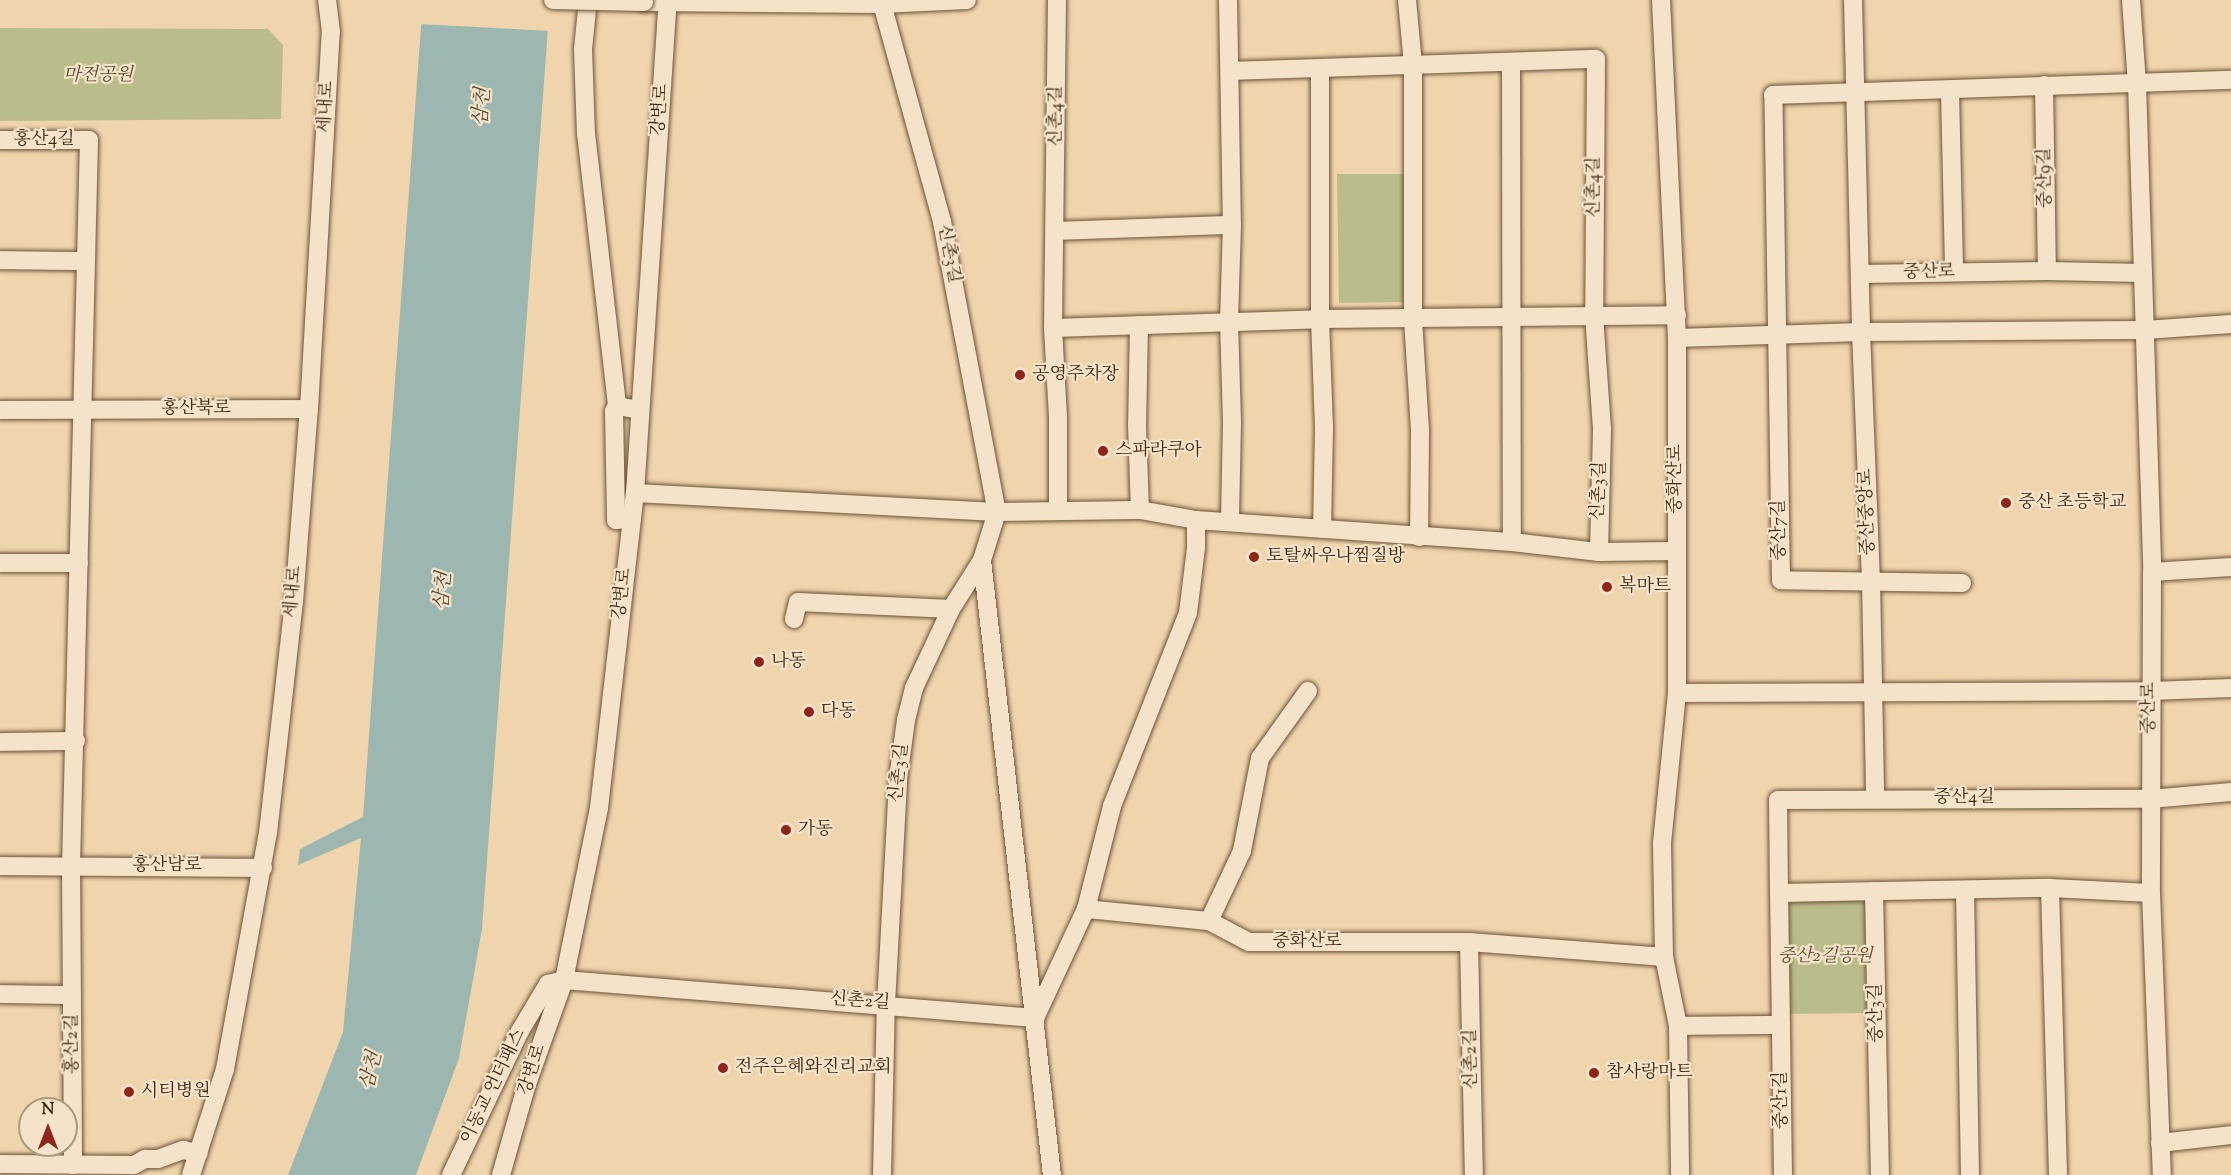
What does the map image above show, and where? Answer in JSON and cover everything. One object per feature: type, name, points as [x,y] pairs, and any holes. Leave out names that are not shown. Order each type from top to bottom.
[{"type":"street","name":"세내로","points":[[191,1175],[225,1069],[263,868],[294,602],[309,409],[330,43],[327,0]]},
{"type":"street","points":[[553,0],[644,2],[967,0]]},
{"type":"street","points":[[588,0],[583,49],[586,133],[617,406],[614,411],[616,520],[632,519]]},
{"type":"street","name":"신촌4길","points":[[1057,0],[1056,231],[1053,328],[1058,417],[1058,511]]},
{"type":"street","points":[[1228,0],[1232,225],[1229,321],[1232,423],[1230,521]]},
{"type":"street","points":[[1407,0],[1413,65],[1413,319],[1420,431],[1419,537]]},
{"type":"street","name":"중화산로","points":[[1661,0],[1677,315],[1677,693],[1662,843],[1664,957],[1678,1026],[1680,1175]]},
{"type":"street","points":[[1853,0],[1861,332]]},
{"type":"street","name":"중산로","points":[[2131,0],[2137,83],[2145,330],[2151,572],[2151,893],[2162,1175]]},
{"type":"street","name":"강변로","points":[[501,1175],[527,1084],[564,980],[599,808],[635,493],[668,1]]},
{"type":"street","name":"신촌3길","points":[[881,2],[942,222],[997,512],[982,560],[951,609],[914,688],[906,720],[898,779],[886,1004],[882,1175]]},
{"type":"street","name":"신촌4길","points":[[1511,62],[1596,59],[1594,315],[1602,429]]},
{"type":"street","points":[[1230,71],[1511,62],[1514,438],[1512,542]]},
{"type":"street","points":[[1320,68],[1320,319],[1324,427],[1322,529]]},
{"type":"street","points":[[1855,94],[2044,85],[2231,80]]},
{"type":"street","name":"중산9길","points":[[2044,85],[2048,271]]},
{"type":"street","points":[[1950,91],[1954,272]]},
{"type":"street","name":"중산7길","points":[[1855,94],[1773,95],[1781,580],[1962,583]]},
{"type":"street","name":"홍산4길","points":[[0,140],[89,140],[86,261]]},
{"type":"street","points":[[1056,231],[1232,225]]},
{"type":"street","points":[[0,260],[86,261],[76,741],[71,866]]},
{"type":"street","name":"중산로","points":[[1860,274],[2048,271],[2143,273]]},
{"type":"street","points":[[1053,328],[1320,319],[1677,315]]},
{"type":"street","points":[[1677,338],[1861,332],[2145,330],[2231,324]]},
{"type":"street","points":[[1139,325],[1137,425],[1140,510]]},
{"type":"street","name":"중산중앙로","points":[[1861,332],[1871,580],[1875,798]]},
{"type":"street","points":[[617,406],[640,410]]},
{"type":"street","name":"홍산북로","points":[[0,410],[309,409]]},
{"type":"street","name":"신촌3길","points":[[1599,552],[1602,429]]},
{"type":"street","points":[[635,493],[997,512],[1140,510],[1196,520],[1512,542],[1599,552],[1676,551]]},
{"type":"street","points":[[1035,1018],[1086,909],[1112,806],[1188,613],[1196,548],[1196,520]]},
{"type":"street","name":"신촌3길","points":[[982,560],[1052,1175]]},
{"type":"street","points":[[0,562],[79,563]]},
{"type":"street","points":[[2151,572],[2231,567]]},
{"type":"street","points":[[794,619],[798,602],[951,609]]},
{"type":"street","points":[[1677,693],[2150,691],[2231,688]]},
{"type":"street","points":[[1086,909],[1209,921],[1242,851],[1260,758],[1308,692]]},
{"type":"street","points":[[0,742],[76,741]]},
{"type":"street","name":"중산4길","points":[[1779,893],[1778,800],[2150,799],[2231,792]]},
{"type":"street","name":"홍산남로","points":[[0,866],[263,868]]},
{"type":"street","name":"홍산2길","points":[[71,866],[73,1165]]},
{"type":"street","points":[[2050,888],[2058,1175]]},
{"type":"street","points":[[1678,1026],[1781,1024],[1779,893],[2050,888],[2151,893]]},
{"type":"street","points":[[1965,890],[1970,1175]]},
{"type":"street","name":"중산3길","points":[[1874,891],[1880,1175]]},
{"type":"street","name":"중화산로","points":[[1209,921],[1249,942],[1469,942],[1664,957]]},
{"type":"street","name":"신촌2길","points":[[1469,942],[1474,1175]]},
{"type":"street","name":"신촌2길","points":[[564,980],[886,1004],[1035,1018]]},
{"type":"street","name":"이동교 언더패스","points":[[451,1175],[520,1031],[548,984],[564,980]]},
{"type":"street","name":"홍산2길","points":[[0,994],[72,994]]},
{"type":"street","name":"중산1길","points":[[1781,1024],[1783,1175]]},
{"type":"street","points":[[2160,1143],[2231,1135]]},
{"type":"street","points":[[0,1164],[73,1165],[141,1170],[146,1160],[158,1160],[183,1150],[199,1154]]},
{"type":"green space","name":"마전공원","points":[[0,28],[268,29],[283,45],[281,119],[0,121]]},
{"type":"green space","points":[[1337,174],[1407,174],[1409,302],[1339,303]]},
{"type":"green space","name":"중산2길공원","points":[[1865,898],[1866,1013],[1786,1014],[1785,901]]},
{"type":"water","name":"삼천","points":[[423,0],[550,0],[482,929],[459,1058],[416,1175],[288,1175],[343,1032],[361,838],[298,865],[300,849],[363,817]]},
{"type":"pier","points":[[420,0],[553,0],[551,31],[418,24]]},
{"type":"place","name":"공영주차장","points":[[1020,375]]},
{"type":"place","name":"스파라쿠아","points":[[1103,451]]},
{"type":"place","name":"중산 초등학교","points":[[2006,503]]},
{"type":"place","name":"토탈싸우나찜질방","points":[[1254,557]]},
{"type":"place","name":"복마트","points":[[1607,587]]},
{"type":"place","name":"나동","points":[[759,662]]},
{"type":"place","name":"다동","points":[[809,712]]},
{"type":"place","name":"가동","points":[[786,830]]},
{"type":"place","name":"전주은혜와진리교회","points":[[723,1068]]},
{"type":"place","name":"참사랑마트","points":[[1594,1073]]},
{"type":"place","name":"시티병원","points":[[129,1092]]}]
